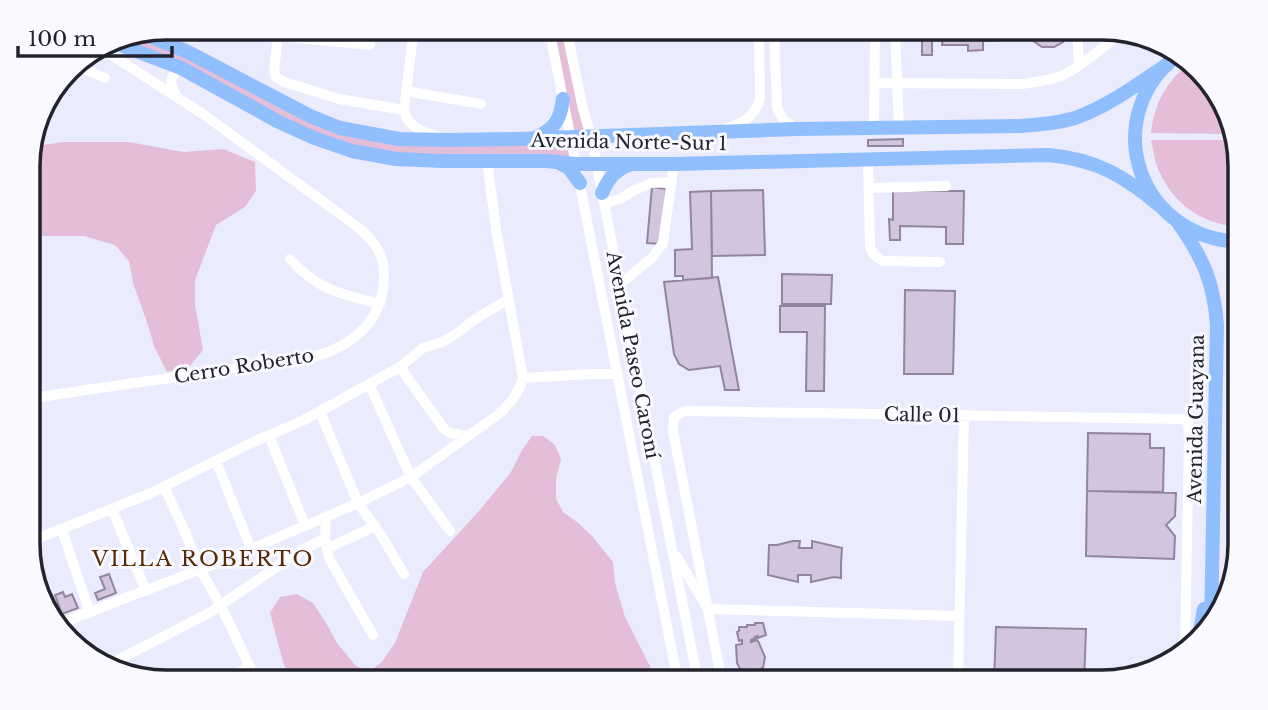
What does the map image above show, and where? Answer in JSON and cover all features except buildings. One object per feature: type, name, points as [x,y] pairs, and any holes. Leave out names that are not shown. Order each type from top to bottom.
[{"type":"main road","name":"Avenida Norte-Sur 1","points":[[160,40],[188,52],[295,109],[340,128],[389,137],[447,140],[1020,126],[1065,120],[1102,106],[1170,60]]},
{"type":"main road","name":"Avenida Norte-Sur 1","points":[[126,47],[181,68],[279,122],[332,145],[396,159],[674,164],[1048,155],[1061,156],[1111,171],[1160,206]]},
{"type":"main road","points":[[1171,61],[1144,96],[1137,121],[1135,134],[1141,173],[1160,206],[1179,224],[1214,240],[1227,241]]},
{"type":"main road","points":[[534,138],[556,124],[564,99]]},
{"type":"main road","points":[[546,161],[569,168],[580,183]]},
{"type":"main road","points":[[603,198],[609,179],[615,172],[634,164]]},
{"type":"main road","name":"Avenida Guayana","points":[[1179,224],[1195,246],[1202,262],[1216,309],[1211,606]]},
{"type":"main road","points":[[1201,621],[1212,549]]},
{"type":"street","points":[[277,40],[274,65],[276,77],[284,82],[339,99],[404,110]]},
{"type":"street","points":[[335,40],[370,45]]},
{"type":"street","points":[[412,40],[405,118],[412,126],[447,140]]},
{"type":"street","name":"Avenida Paseo Caroní","points":[[552,40],[676,669]]},
{"type":"street","name":"Avenida Paseo Caroní","points":[[569,40],[591,136],[696,669]]},
{"type":"street","points":[[715,132],[733,126],[757,110],[760,99],[758,40]]},
{"type":"street","points":[[775,40],[778,108],[783,119],[796,130]]},
{"type":"street","points":[[874,40],[874,128]]},
{"type":"street","points":[[895,40],[899,128]]},
{"type":"street","points":[[1078,40],[1079,65]]},
{"type":"street","points":[[875,83],[1022,84],[1044,81],[1060,76],[1079,65],[1108,40]]},
{"type":"street","name":"Cerro Roberto","points":[[40,396],[321,355],[358,335],[369,324],[380,303],[383,267],[380,253],[369,236],[176,96],[109,53]]},
{"type":"street","points":[[176,96],[170,80],[181,68]]},
{"type":"street","points":[[85,69],[105,78]]},
{"type":"street","points":[[406,91],[481,104]]},
{"type":"street","points":[[868,160],[870,247],[874,256],[883,261],[940,262]]},
{"type":"street","points":[[67,621],[251,549],[411,477],[511,403],[523,378],[496,229],[487,161]]},
{"type":"street","points":[[619,285],[653,257],[663,243],[674,164]]},
{"type":"street","points":[[603,198],[620,199],[651,183],[671,183]]},
{"type":"street","points":[[868,188],[946,186]]},
{"type":"street","points":[[290,258],[304,274],[332,291],[380,303]]},
{"type":"street","points":[[40,538],[164,487],[320,412],[400,367],[423,348],[456,334],[509,299]]},
{"type":"street","points":[[400,367],[444,429],[467,436]]},
{"type":"street","points":[[523,378],[618,374]]},
{"type":"street","points":[[369,384],[411,477],[450,531]]},
{"type":"street","name":"Calle 01","points":[[708,609],[673,431],[674,417],[684,411],[1180,418],[1186,421],[1189,428],[1185,639]]},
{"type":"street","points":[[320,412],[358,503],[376,526],[404,574]]},
{"type":"street","points":[[958,669],[964,415]]},
{"type":"street","points":[[269,436],[304,525]]},
{"type":"street","points":[[216,461],[251,549]]},
{"type":"street","points":[[164,487],[200,569],[251,670]]},
{"type":"street","points":[[112,509],[146,591]]},
{"type":"street","points":[[326,517],[329,558],[373,635]]},
{"type":"street","points":[[118,660],[221,606],[299,552],[376,526]]},
{"type":"street","points":[[62,530],[90,613]]},
{"type":"street","points":[[671,545],[708,609],[720,669]]},
{"type":"street","points":[[708,609],[959,616]]},
{"type":"street","points":[[243,670],[250,667]]},
{"type":"shaded area","points":[[551,40],[569,40],[591,136],[571,137],[576,164],[352,151],[131,46],[157,41],[295,109],[379,136],[571,136]]},
{"type":"shaded area","points":[[1181,71],[1191,77],[1211,103],[1223,134],[1151,133],[1162,94]]},
{"type":"shaded area","points":[[1151,140],[1224,140],[1227,150],[1227,225],[1200,216],[1179,201],[1170,191],[1156,163]]},
{"type":"shaded area","points":[[63,142],[129,142],[183,152],[223,149],[255,162],[256,191],[245,207],[216,225],[195,280],[195,305],[203,350],[189,367],[167,372],[154,346],[133,283],[129,261],[115,245],[84,236],[40,236],[42,145]]},
{"type":"shaded area","points":[[532,436],[543,436],[555,445],[561,459],[556,478],[556,499],[563,512],[592,536],[613,562],[615,583],[625,617],[652,669],[371,670],[381,663],[395,643],[423,572],[511,472]]},
{"type":"shaded area","points":[[297,594],[313,603],[337,643],[356,666],[366,670],[287,670],[270,613],[280,597]]},
{"type":"district","name":"VILLA ROBERTO","points":[[203,559]]}]
